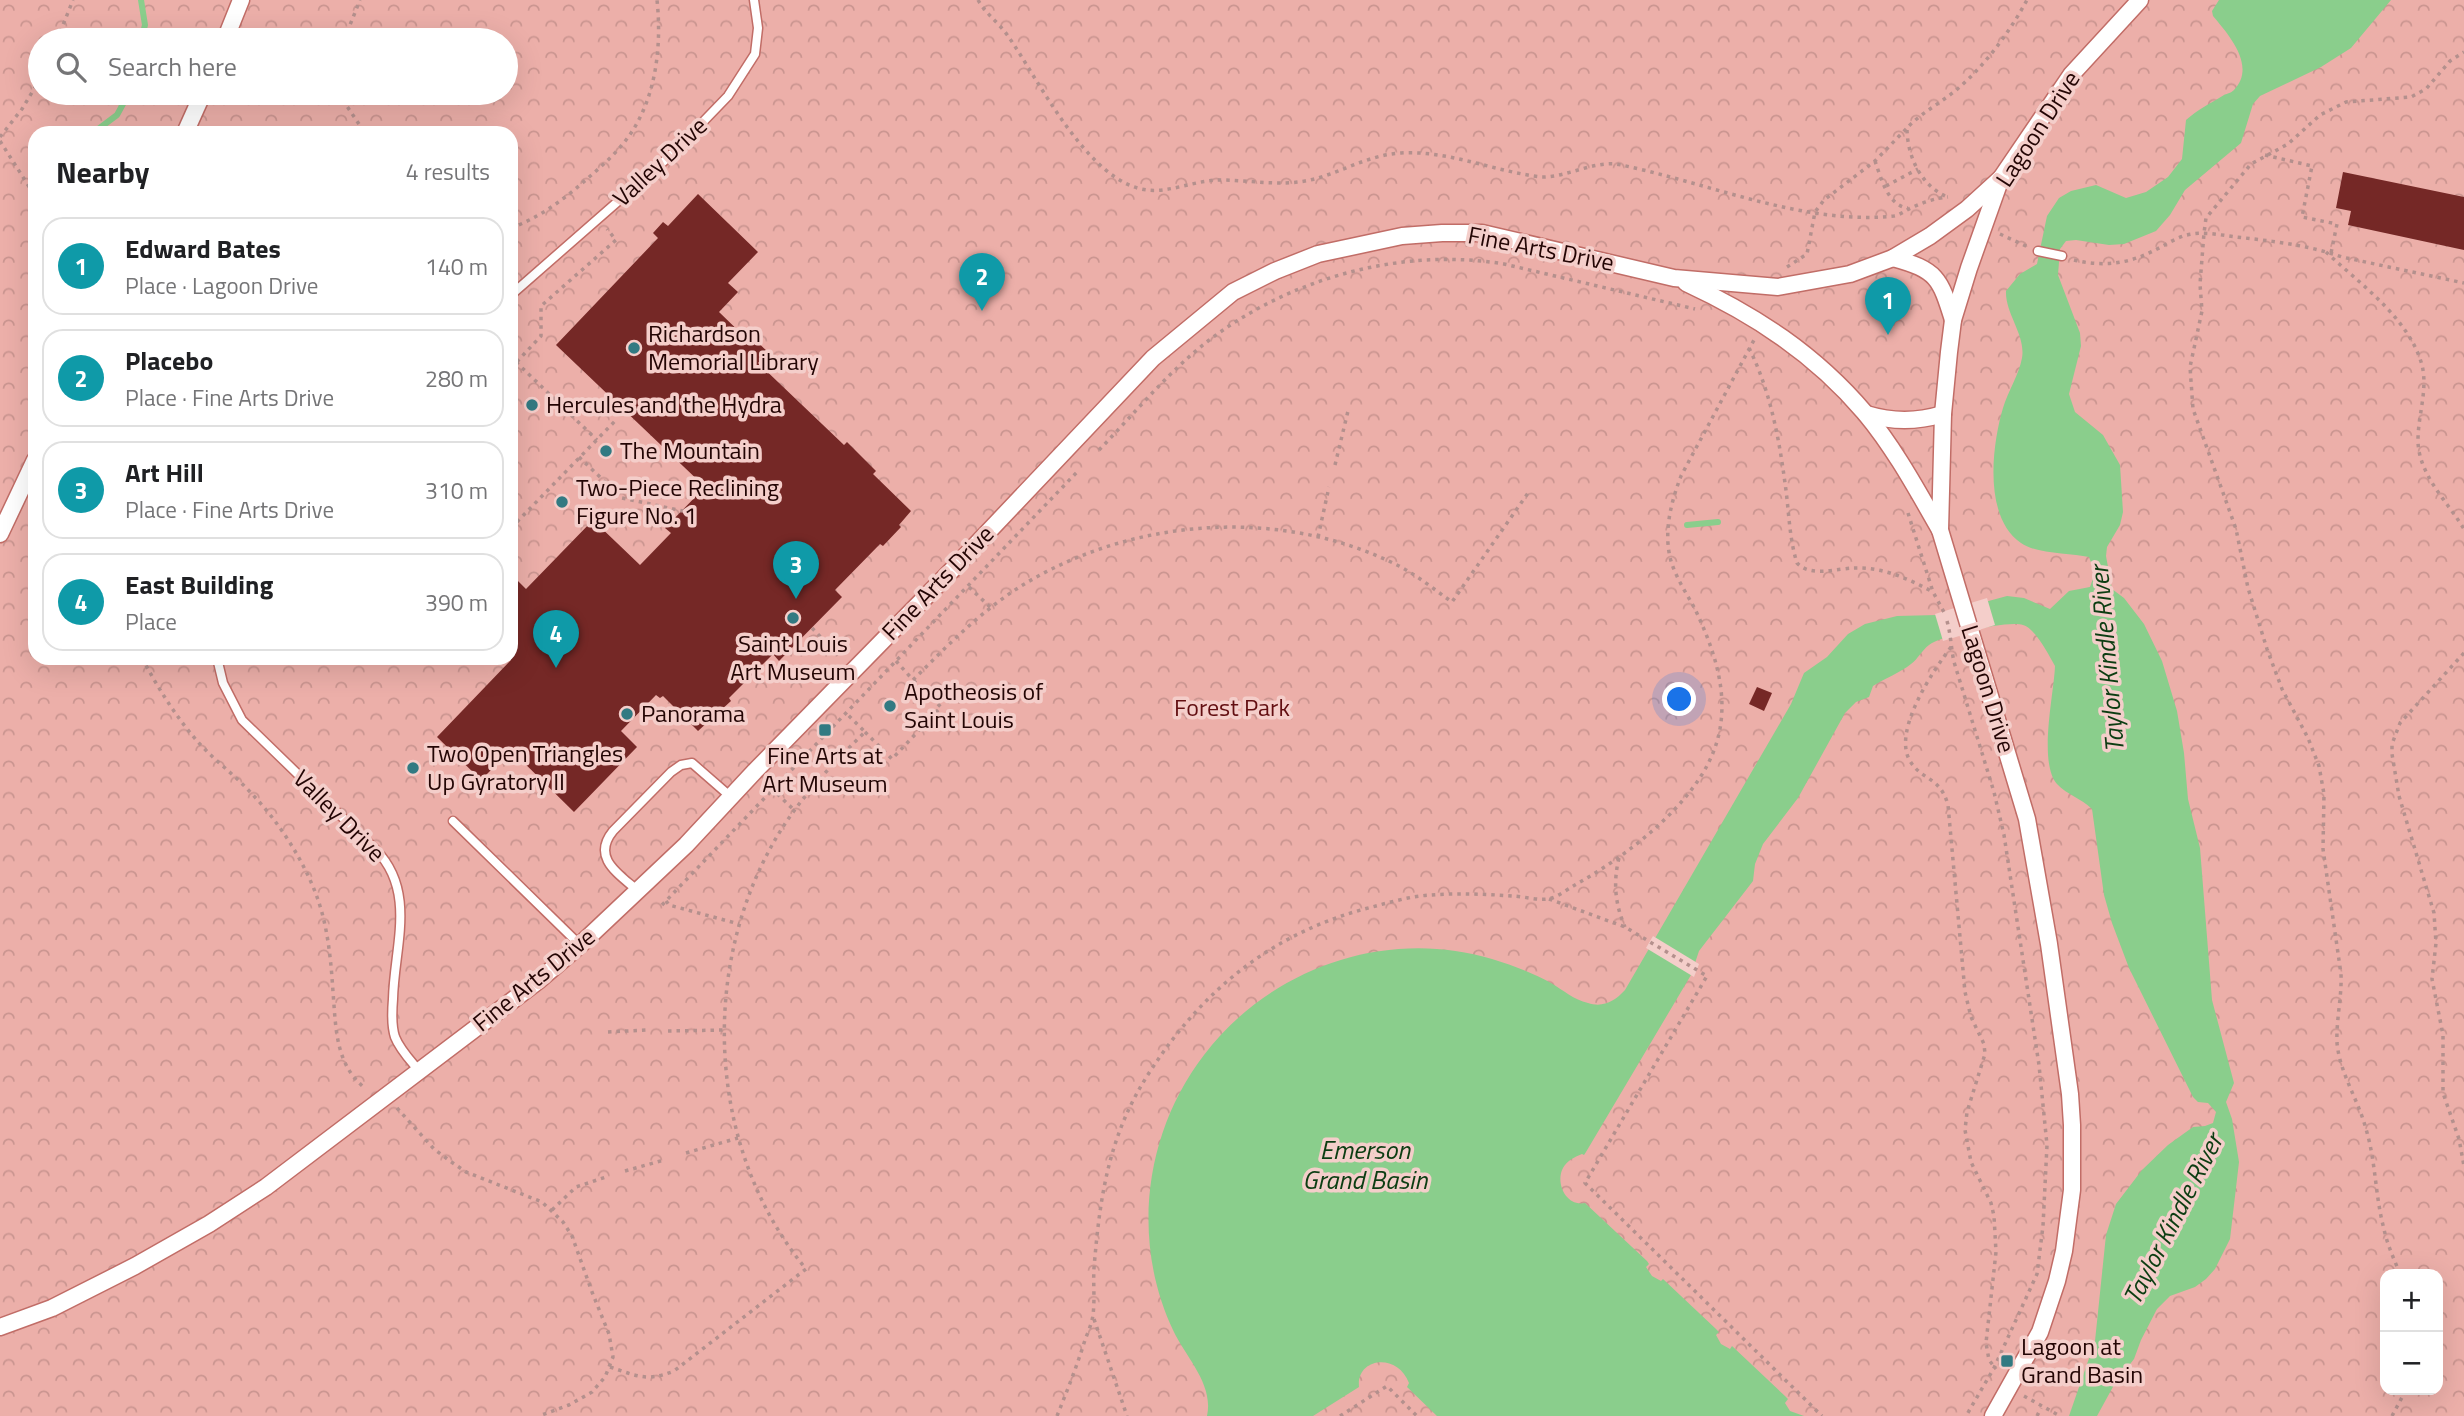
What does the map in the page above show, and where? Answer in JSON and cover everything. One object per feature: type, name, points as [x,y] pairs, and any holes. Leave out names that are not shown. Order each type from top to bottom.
[{"type":"street","points":[[230,28],[242,0]]},
{"type":"street","name":"Lagoon Drive","points":[[1993,1416],[2040,1332],[2057,1281],[2072,1190],[2072,1125],[2049,944],[2027,819],[1940,530],[1943,414],[1954,320],[2001,178],[2071,75],[2140,0]]},
{"type":"street","points":[[188,126],[198,105]]},
{"type":"street","name":"Fine Arts Drive","points":[[0,1327],[52,1308],[135,1266],[209,1224],[266,1187],[538,981],[638,891],[731,797],[1153,358],[1233,292],[1318,254],[1402,236],[1442,233],[1482,233],[1674,278],[1778,287],[1850,274],[1893,258],[1930,236],[2001,178]]},
{"type":"street","points":[[1893,258],[1917,265],[1932,274],[1943,289],[1954,320]]},
{"type":"street","name":"Fine Arts Drive","points":[[1674,278],[1762,322],[1807,356],[1866,414],[1895,454],[1940,530]]},
{"type":"street","points":[[1866,414],[1900,421],[1923,420],[1943,414]]},
{"type":"street","points":[[0,534],[28,475]]},
{"type":"lane","name":"Valley Drive","points":[[518,289],[671,155],[728,96],[755,54],[757,41],[754,0]]},
{"type":"lane","points":[[2038,251],[2062,256]]},
{"type":"lane","name":"Valley Drive","points":[[219,665],[223,683],[242,720],[376,850],[393,871],[401,914],[393,991],[393,1029],[399,1044],[420,1072]]},
{"type":"lane","points":[[638,891],[609,863],[604,848],[606,839],[671,772],[681,765],[692,763],[731,797]]},
{"type":"lane","points":[[453,821],[580,945]]},
{"type":"path","points":[[62,28],[73,0]]},
{"type":"path","points":[[348,28],[359,0]]},
{"type":"path","points":[[518,225],[539,216],[599,169],[626,139],[643,112],[659,50],[657,0]]},
{"type":"path","points":[[978,0],[984,11],[1007,35],[1063,122],[1098,162],[1136,188],[1157,190],[1217,180],[1282,184],[1300,182],[1382,155],[1420,152],[1542,177],[1562,176],[1606,163],[1616,164],[1791,208],[1850,216],[1897,216],[1910,208],[1948,197]]},
{"type":"path","points":[[1782,271],[1807,254],[1811,246],[1815,212],[1830,195],[1875,161],[1917,117],[1956,90],[1978,69],[2002,40],[2027,0]]},
{"type":"path","points":[[2398,1269],[2384,1229],[2374,1156],[2368,1133],[2339,1056],[2337,1040],[2341,974],[2323,849],[2324,794],[2319,766],[2308,738],[2281,689],[2267,649],[2248,587],[2236,528],[2193,409],[2190,368],[2202,311],[2200,284],[2206,218],[2216,204],[2251,164],[2288,144],[2320,115],[2346,102],[2411,97],[2426,89],[2450,61],[2464,52]]},
{"type":"path","points":[[28,99],[0,139],[28,185]]},
{"type":"path","points":[[346,105],[360,126]]},
{"type":"path","points":[[1907,128],[1910,155],[1918,169],[1933,189],[1956,200]]},
{"type":"path","points":[[2265,155],[2312,166],[2302,217],[2337,224],[2331,253]]},
{"type":"path","points":[[1875,161],[1893,202],[1900,207],[1910,208]]},
{"type":"path","points":[[1885,187],[1918,169]]},
{"type":"path","points":[[518,360],[541,337],[541,306],[616,240],[599,219]]},
{"type":"path","points":[[2062,256],[2084,262],[2116,264],[2146,255],[2187,235],[2204,233],[2324,251],[2464,283]]},
{"type":"path","points":[[2003,236],[2038,251]]},
{"type":"path","points":[[2324,251],[2392,315],[2415,348],[2424,381],[2419,429],[2420,456],[2433,483],[2464,529]]},
{"type":"path","points":[[1099,450],[1185,362],[1227,327],[1297,290],[1359,270],[1395,263],[1441,259],[1480,260],[1698,310]]},
{"type":"path","points":[[1744,334],[1765,346]]},
{"type":"path","points":[[1549,900],[1619,856],[1675,808],[1702,775],[1715,745],[1721,709],[1720,674],[1712,647],[1671,560],[1669,518],[1681,476],[1749,348],[1760,370],[1772,417],[1797,563],[1802,569],[1814,571],[1857,568],[1886,572],[1915,582],[1933,592]]},
{"type":"path","points":[[518,364],[597,440]]},
{"type":"path","points":[[1335,465],[1349,411]]},
{"type":"path","points":[[518,521],[617,419]]},
{"type":"path","points":[[579,457],[622,498],[683,511]]},
{"type":"path","points":[[739,924],[664,903],[895,661],[970,587],[1078,471]]},
{"type":"path","points":[[1318,537],[1329,487]]},
{"type":"path","points":[[913,680],[953,638],[990,607],[1025,584],[1063,563],[1103,547],[1184,530],[1265,529],[1318,537],[1392,563],[1452,602],[1528,493]]},
{"type":"path","points":[[1904,503],[1933,592],[1944,611],[1953,639],[1951,648],[1934,670],[1909,722],[1906,749],[1909,761],[1938,783],[1945,793],[1948,805],[1965,992],[1971,1017],[1984,1044],[1985,1061],[1971,1096],[1965,1130],[1971,1162],[1991,1203],[1996,1228],[1986,1343],[1989,1360],[2000,1373]]},
{"type":"path","points":[[960,578],[990,607]]},
{"type":"path","points":[[812,628],[838,655]]},
{"type":"path","points":[[1951,648],[1994,792],[2004,835],[2039,1065],[2047,1144],[2043,1226],[2037,1273],[1994,1367],[1966,1416]]},
{"type":"path","points":[[2464,653],[2400,723],[2392,744],[2399,796],[2434,913],[2436,943],[2432,979],[2443,1035],[2443,1093],[2459,1139],[2464,1166]]},
{"type":"path","points":[[846,713],[892,759],[942,707],[895,661]]},
{"type":"path","points":[[146,665],[183,724],[213,758],[257,800],[274,821],[307,875],[316,895],[326,934],[337,1040],[349,1070],[366,1089]]},
{"type":"path","points":[[610,1367],[641,1377],[658,1377],[674,1371],[806,1269],[777,1230],[738,1138],[726,1075],[724,1030],[727,985],[739,924],[761,868],[794,810],[825,772],[865,732]]},
{"type":"path","points":[[764,781],[794,810]]},
{"type":"path","points":[[1619,856],[1615,884],[1616,904],[1625,927]]},
{"type":"path","points":[[1057,1416],[1093,1317],[1100,1199],[1106,1170],[1120,1128],[1148,1074],[1168,1044],[1209,998],[1247,963],[1289,937],[1336,916],[1429,895],[1480,894],[1549,900],[1625,927],[1707,976],[1585,1183],[1822,1416]]},
{"type":"path","points":[[608,1032],[646,1030]]},
{"type":"path","points":[[668,1031],[724,1030]]},
{"type":"path","points":[[400,1110],[434,1149],[466,1172],[530,1196],[552,1210],[563,1222],[579,1251],[609,1334],[613,1357],[598,1386],[586,1397],[539,1416]]},
{"type":"path","points":[[686,1153],[738,1138]]},
{"type":"path","points":[[625,1171],[664,1160]]},
{"type":"path","points":[[552,1210],[576,1188],[606,1177]]},
{"type":"path","points":[[1093,1317],[1127,1416]]},
{"type":"path","points":[[1340,1416],[1387,1386],[1417,1416]]},
{"type":"path","points":[[2392,1416],[2403,1395]]},
{"type":"path","points":[[2028,1400],[2060,1416]]},
{"type":"path","points":[[2037,1416],[2041,1408]]},
{"type":"green space","name":"Forest Park","points":[[0,0],[2464,0],[2464,1416],[0,1416]]},
{"type":"water","points":[[2219,0],[2391,0],[2351,48],[2321,67],[2260,96],[2253,104],[2241,143],[2185,190],[2170,215],[2156,231],[2124,244],[2109,245],[2076,240],[2066,241],[2060,249],[2058,275],[2080,333],[2081,346],[2069,394],[2075,412],[2103,435],[2120,465],[2123,512],[2120,525],[2107,547],[2106,556],[2112,589],[2124,598],[2144,624],[2162,661],[2177,711],[2188,799],[2200,848],[2212,1000],[2234,1083],[2226,1102],[2232,1119],[2239,1162],[2230,1239],[2215,1269],[2195,1287],[2170,1296],[2157,1309],[2134,1359],[2114,1385],[2097,1416],[2069,1416],[2095,1341],[2106,1235],[2116,1204],[2142,1170],[2168,1145],[2193,1127],[2213,1123],[2216,1112],[2208,1103],[2198,1102],[2193,1097],[2129,968],[2104,895],[2092,809],[2061,788],[2051,774],[2048,727],[2055,666],[2041,642],[2028,627],[2015,624],[1990,626],[1947,637],[1929,645],[1911,664],[1873,686],[1869,697],[1856,702],[1845,713],[1798,798],[1763,844],[1755,864],[1753,881],[1699,951],[1691,975],[1586,1152],[1569,1161],[1561,1174],[1561,1187],[1568,1198],[1585,1203],[1647,1261],[1649,1264],[1646,1267],[1652,1276],[1661,1281],[1663,1279],[1719,1332],[1716,1335],[1721,1344],[1730,1349],[1732,1346],[1788,1399],[1785,1403],[1790,1411],[1804,1416],[1437,1416],[1407,1387],[1409,1383],[1396,1366],[1378,1362],[1364,1370],[1359,1387],[1313,1416],[1207,1416],[1208,1404],[1203,1382],[1173,1330],[1160,1296],[1152,1260],[1150,1188],[1168,1118],[1204,1055],[1231,1025],[1262,999],[1296,978],[1333,962],[1372,952],[1412,948],[1452,950],[1492,959],[1537,976],[1583,1002],[1599,1005],[1613,1000],[1625,990],[1791,704],[1804,673],[1827,657],[1848,634],[1865,624],[1897,616],[1937,615],[2007,596],[2024,598],[2050,609],[2069,591],[2090,587],[2095,573],[2089,557],[2027,547],[2009,531],[1996,499],[1994,460],[1999,423],[2022,358],[2021,341],[2006,291],[2020,274],[2037,264],[2047,216],[2059,198],[2071,191],[2096,185],[2126,198],[2146,192],[2168,177],[2182,159],[2186,120],[2234,90],[2243,71],[2238,51],[2213,16],[2212,11]]},
{"type":"pier","points":[[1987,598],[1995,625],[1943,641],[1935,614]]},
{"type":"pier","points":[[1653,936],[1699,964],[1694,977],[1646,948]]},
{"type":"building","points":[[2343,172],[2464,197],[2464,250],[2348,225],[2351,211],[2336,208]]},
{"type":"building","points":[[698,194],[758,252],[728,283],[738,292],[719,312],[750,342],[754,339],[768,352],[758,363],[844,445],[847,442],[876,471],[873,474],[911,511],[899,525],[901,527],[883,546],[880,544],[835,590],[842,597],[779,661],[773,654],[729,698],[731,701],[698,731],[663,696],[660,698],[656,695],[621,731],[637,747],[574,812],[511,750],[481,780],[437,737],[506,665],[518,665],[518,581],[526,589],[593,520],[640,565],[671,533],[665,528],[705,487],[556,345],[658,238],[653,233],[663,222],[668,226]]},
{"type":"building","points":[[1757,687],[1772,693],[1764,711],[1749,704]]},
{"type":"waterway","points":[[141,0],[144,28]]},
{"type":"waterway","points":[[102,126],[117,115],[122,105]]},
{"type":"waterway","points":[[1687,525],[1718,522]]},
{"type":"place","name":"Placebo","points":[[982,311]]},
{"type":"place","name":"Edward Bates","points":[[1888,335]]},
{"type":"place","name":"Richardson Memorial Library","points":[[634,348]]},
{"type":"place","name":"Hercules and the Hydra","points":[[532,405]]},
{"type":"place","name":"The Mountain","points":[[606,451]]},
{"type":"place","name":"Two-Piece Reclining Figure No. 1","points":[[562,502]]},
{"type":"place","name":"Art Hill","points":[[796,599]]},
{"type":"place","name":"Saint Louis Art Museum","points":[[793,618]]},
{"type":"place","name":"East Building","points":[[556,668]]},
{"type":"place","name":"Apotheosis of Saint Louis","points":[[890,706]]},
{"type":"place","name":"Panorama","points":[[627,714]]},
{"type":"place","name":"Fine Arts at Art Museum","points":[[825,730]]},
{"type":"place","name":"Two Open Triangles Up Gyratory II","points":[[413,768]]},
{"type":"place","name":"Lagoon at Grand Basin","points":[[2007,1361]]},
{"type":"water label","name":"Taylor Kindle River","points":[[2107,659]]},
{"type":"water label","name":"Emerson Grand Basin","points":[[1365,1165]]},
{"type":"water label","name":"Taylor Kindle River","points":[[2173,1219]]}]
